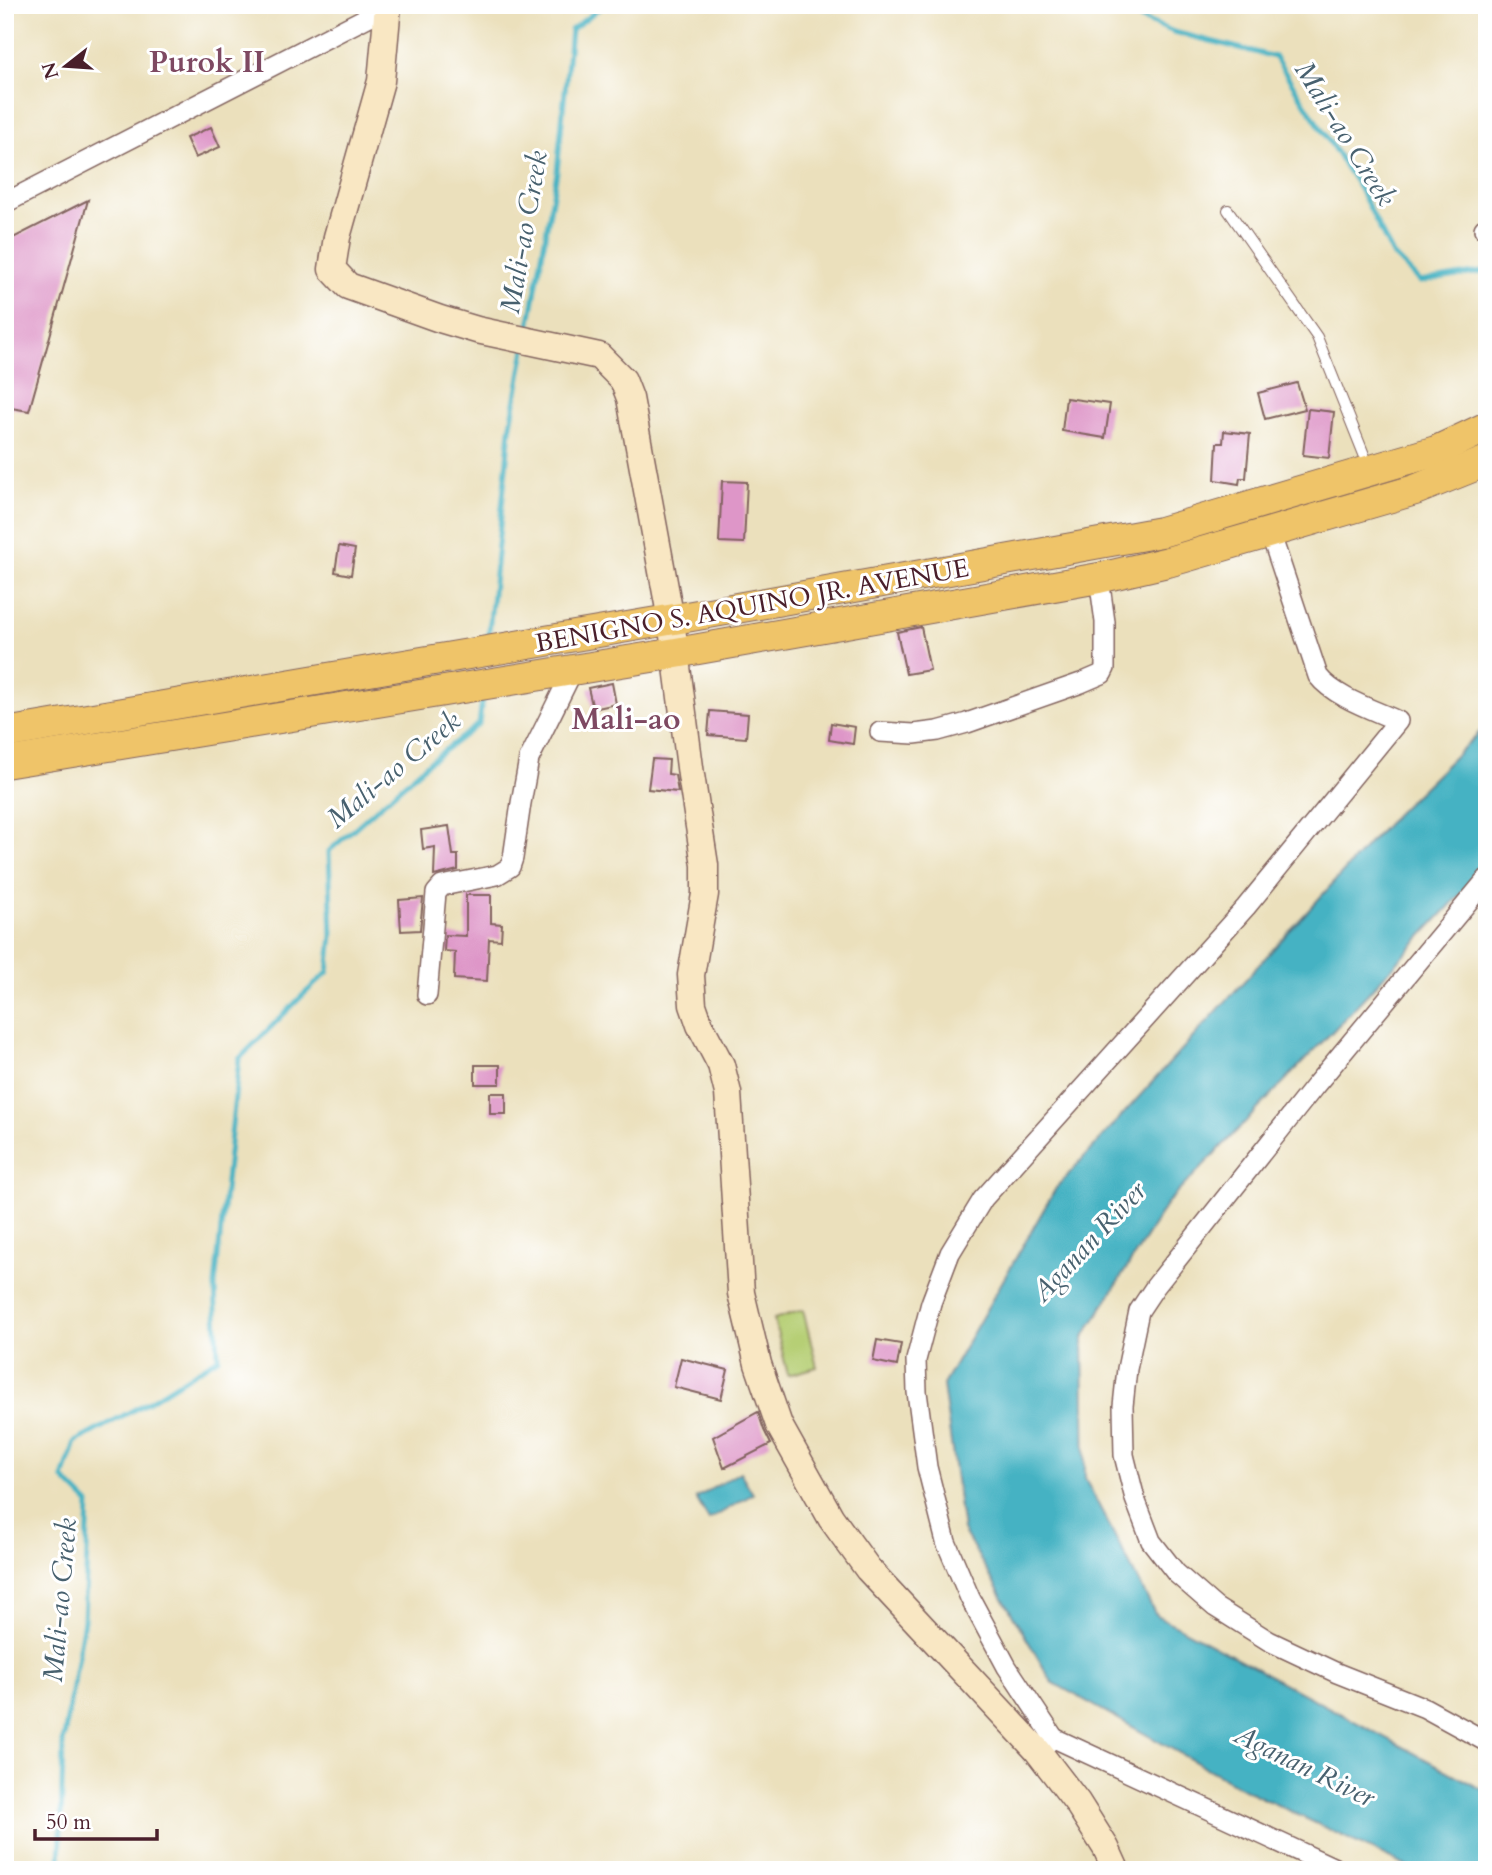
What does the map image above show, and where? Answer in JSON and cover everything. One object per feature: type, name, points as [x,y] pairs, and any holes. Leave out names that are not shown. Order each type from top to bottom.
[{"type":"main road","name":"BENIGNO S. AQUINO JR. AVENUE","points":[[5,733],[671,620],[1161,532],[1436,451],[1485,428]]},
{"type":"main road","name":"BENIGNO S. AQUINO JR. AVENUE","points":[[5,763],[676,653],[1099,578],[1168,562],[1415,489],[1487,461]]},
{"type":"street","points":[[5,203],[389,6]]},
{"type":"street","points":[[389,6],[381,81],[337,237],[332,269],[348,286],[440,319],[478,330],[599,356],[623,380],[630,398],[671,620],[705,865],[705,894],[691,975],[693,1005],[700,1025],[721,1065],[728,1093],[741,1293],[762,1376],[779,1424],[831,1518],[868,1569],[1045,1744],[1339,1870]]},
{"type":"street","points":[[1116,1870],[1045,1744],[970,1598],[946,1542],[927,1467],[917,1392],[916,1360],[931,1303],[950,1254],[983,1199],[1245,907],[1398,721],[1338,692],[1324,684],[1318,676],[1270,532]]},
{"type":"street","points":[[880,732],[914,734],[938,731],[1102,674],[1105,668],[1105,622],[1099,578]]},
{"type":"street","points":[[427,995],[436,893],[442,886],[497,875],[510,867],[529,759],[573,670]]},
{"type":"street","points":[[1487,879],[1314,1087],[1155,1287],[1139,1311],[1127,1369],[1123,1406],[1124,1455],[1135,1499],[1151,1541],[1176,1573],[1215,1606],[1269,1641],[1337,1673],[1425,1708],[1487,1742]]},
{"type":"lane","points":[[1227,209],[1317,337],[1371,471]]},
{"type":"green space","points":[[803,1310],[817,1367],[788,1375],[774,1319]]},
{"type":"water","name":"Aganan River","points":[[1487,725],[1487,866],[1168,1202],[1083,1338],[1085,1479],[1156,1615],[1487,1792],[1487,1870],[1414,1870],[1246,1790],[1052,1682],[963,1530],[943,1385],[1056,1188],[1395,815]]},
{"type":"water","points":[[740,1472],[753,1494],[709,1520],[696,1498]]},
{"type":"building","points":[[211,127],[220,147],[195,158],[186,138]]},
{"type":"building","points":[[88,200],[29,411],[5,407],[5,242]]},
{"type":"building","points":[[1297,383],[1305,409],[1265,419],[1258,393]]},
{"type":"building","points":[[1066,398],[1110,404],[1105,438],[1062,431]]},
{"type":"building","points":[[1308,409],[1334,412],[1329,458],[1303,455]]},
{"type":"building","points":[[1224,431],[1250,434],[1246,478],[1240,478],[1239,484],[1215,480],[1217,443],[1223,443]]},
{"type":"building","points":[[722,481],[747,482],[744,543],[719,542]]},
{"type":"building","points":[[339,546],[355,549],[351,575],[335,572]]},
{"type":"building","points":[[921,627],[930,670],[906,674],[897,632]]},
{"type":"building","points":[[612,683],[616,704],[593,709],[588,688]]},
{"type":"building","points":[[710,711],[748,714],[746,738],[708,735]]},
{"type":"building","points":[[831,723],[855,727],[853,744],[829,740]]},
{"type":"building","points":[[652,759],[669,760],[668,774],[675,775],[678,792],[648,789]]},
{"type":"building","points":[[449,826],[453,855],[458,855],[458,870],[434,876],[435,847],[423,849],[421,830]]},
{"type":"building","points":[[466,895],[491,895],[491,923],[502,924],[501,940],[489,939],[487,981],[454,979],[455,952],[444,951],[445,935],[466,936]]},
{"type":"building","points":[[423,898],[420,930],[401,931],[399,900]]},
{"type":"building","points":[[475,1065],[500,1065],[500,1084],[475,1084]]},
{"type":"building","points":[[490,1093],[506,1093],[506,1114],[490,1114]]},
{"type":"building","points":[[877,1340],[901,1344],[897,1366],[873,1361]]},
{"type":"building","points":[[681,1358],[728,1370],[721,1399],[674,1387]]},
{"type":"building","points":[[758,1412],[771,1444],[724,1468],[713,1437]]},
{"type":"waterway","name":"Mali-ao Creek","points":[[528,333],[557,172],[571,30],[604,5]]},
{"type":"waterway","name":"Mali-ao Creek","points":[[1107,5],[1174,32],[1275,57],[1360,189],[1393,255],[1420,282],[1487,271]]},
{"type":"waterway","name":"Mali-ao Creek","points":[[488,641],[510,430],[525,349]]},
{"type":"waterway","name":"Mali-ao Creek","points":[[60,1870],[63,1743],[84,1620],[89,1504],[63,1478],[75,1442],[148,1402],[218,1358],[215,1285],[239,1059],[328,972],[332,936],[329,851],[428,763],[479,724],[483,693]]},
{"type":"district","name":"Purok II","points":[[207,62]]},
{"type":"district","name":"Mali-ao","points":[[626,719]]}]
